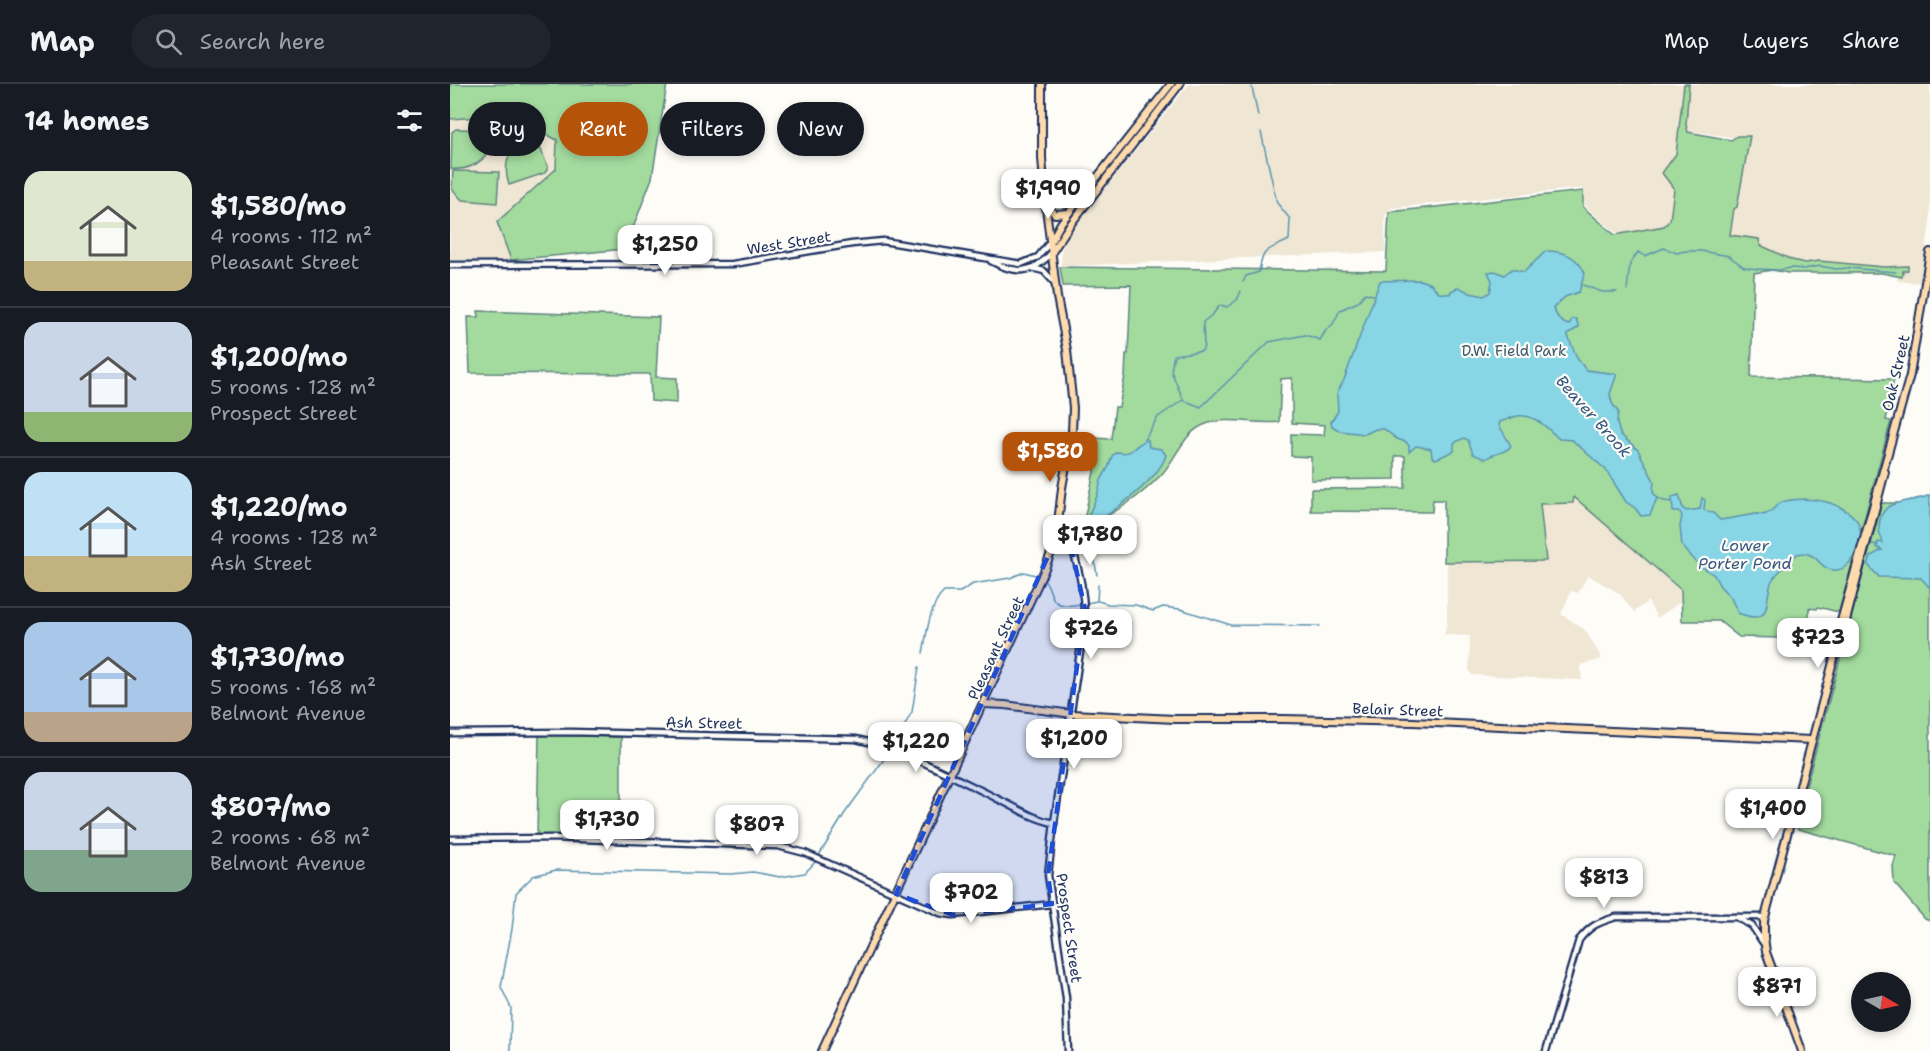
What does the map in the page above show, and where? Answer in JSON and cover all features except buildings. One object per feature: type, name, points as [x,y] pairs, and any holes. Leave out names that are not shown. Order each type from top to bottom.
[{"type":"main road","name":"Pleasant Street","points":[[822,1051],[1042,576],[1058,534],[1061,492],[1071,435],[1073,408],[1046,206],[1042,158],[1042,84]]},
{"type":"main road","points":[[1050,242],[1058,226],[1171,84]]},
{"type":"main road","points":[[1052,252],[1069,226],[1180,84]]},
{"type":"main road","points":[[1046,206],[1055,214],[1068,213]]},
{"type":"main road","name":"Oak Street","points":[[1802,1051],[1765,945],[1764,917],[1838,643],[1837,635],[1850,599],[1914,355],[1930,252]]},
{"type":"main road","name":"Belair Street","points":[[983,704],[1072,714],[1175,719],[1413,722],[1812,740]]},
{"type":"street","name":"West Street","points":[[450,265],[734,264],[883,241],[1014,264],[1025,263],[1038,257],[1050,242]]},
{"type":"street","points":[[1032,268],[1052,252]]},
{"type":"street","name":"West Street","points":[[986,258],[1011,270],[1022,271],[1032,268]]},
{"type":"street","points":[[1032,268],[1044,271],[1056,283]]},
{"type":"street","name":"Prospect Street","points":[[1058,534],[1069,537],[1081,578],[1085,604],[1072,714],[1048,875],[1066,998],[1068,1051]]},
{"type":"street","name":"Ash Street","points":[[450,733],[571,732],[856,739],[891,749],[1054,823]]},
{"type":"street","points":[[450,839],[552,838],[778,846],[805,853],[940,913],[954,915],[1052,904]]},
{"type":"street","points":[[1731,916],[1752,926],[1765,945]]},
{"type":"street","points":[[1546,1051],[1579,940],[1588,929],[1597,923],[1616,917],[1764,917]]},
{"type":"highlighted area","points":[[1058,534],[1069,537],[1085,609],[1048,875],[1052,904],[953,915],[896,894]]},
{"type":"shaded area","points":[[1189,84],[1930,84],[1930,222],[1921,283],[1897,281],[1898,277],[1902,277],[1884,268],[1787,260],[1729,237],[1746,139],[1683,130],[1670,238],[1616,233],[1585,206],[1583,188],[1392,208],[1385,216],[1385,252],[1061,266],[1062,248],[1069,233]]},
{"type":"shaded area","points":[[468,118],[468,156],[546,156],[546,134],[557,140],[556,169],[497,222],[511,260],[450,260],[450,119]]},
{"type":"shaded area","points":[[1573,497],[1681,591],[1682,601],[1657,618],[1648,601],[1634,612],[1620,594],[1588,575],[1578,593],[1571,591],[1561,614],[1585,630],[1602,659],[1580,665],[1582,680],[1472,675],[1469,670],[1470,636],[1444,635],[1447,623],[1447,562],[1546,561],[1540,503],[1573,503]]},
{"type":"green space","points":[[450,84],[667,84],[664,102],[660,102],[660,128],[652,178],[625,249],[511,260],[497,222],[556,169],[557,140],[546,134],[546,102],[468,102],[468,118],[450,119]]},
{"type":"green space","name":"D.W. Field Park","points":[[1684,84],[1689,84],[1686,125],[1688,132],[1731,140],[1737,136],[1750,136],[1730,235],[1759,239],[1760,245],[1792,260],[1805,263],[1819,261],[1884,267],[1908,266],[1908,270],[1903,271],[1902,277],[1882,273],[1788,273],[1772,270],[1754,273],[1751,377],[1894,379],[1886,420],[1891,421],[1839,612],[1818,607],[1817,609],[1809,608],[1809,623],[1812,629],[1833,634],[1829,652],[1781,638],[1739,637],[1719,621],[1682,621],[1681,590],[1574,497],[1573,503],[1540,504],[1546,561],[1444,562],[1444,500],[1433,500],[1432,512],[1311,511],[1311,489],[1405,488],[1405,456],[1395,456],[1395,479],[1311,480],[1311,457],[1291,456],[1291,434],[1324,435],[1325,425],[1292,423],[1292,378],[1281,379],[1279,422],[1223,421],[1198,428],[1186,439],[1161,475],[1144,491],[1113,513],[1081,528],[1097,457],[1072,453],[1075,437],[1111,439],[1115,407],[1119,407],[1125,376],[1126,354],[1128,354],[1131,285],[1063,286],[1060,267],[1386,271],[1389,212],[1583,191],[1583,207],[1615,235],[1664,226],[1670,220],[1674,189],[1662,173],[1676,154]]},
{"type":"green space","points":[[456,129],[468,129],[468,156],[485,156],[476,164],[451,169],[452,132]]},
{"type":"green space","points":[[509,156],[543,156],[548,168],[545,173],[509,185],[506,168]]},
{"type":"green space","points":[[453,171],[499,172],[497,203],[462,200],[452,189]]},
{"type":"green space","points":[[478,311],[659,317],[656,377],[677,378],[677,403],[651,401],[650,374],[470,373],[468,317],[479,317]]},
{"type":"green space","points":[[1882,503],[1930,503],[1930,921],[1925,919],[1894,883],[1893,866],[1896,856],[1795,827]]},
{"type":"green space","points":[[539,735],[621,737],[621,836],[537,835]]},
{"type":"water","points":[[1546,251],[1569,256],[1578,262],[1585,273],[1579,292],[1565,297],[1553,308],[1563,323],[1569,325],[1572,319],[1576,319],[1579,327],[1568,336],[1577,358],[1586,370],[1617,374],[1610,394],[1612,403],[1618,412],[1617,423],[1620,434],[1638,450],[1654,481],[1653,492],[1657,498],[1650,515],[1641,516],[1626,502],[1606,470],[1572,440],[1559,439],[1539,422],[1527,416],[1514,417],[1500,422],[1499,425],[1511,446],[1506,451],[1485,459],[1473,454],[1468,440],[1464,438],[1454,443],[1454,451],[1436,459],[1432,457],[1431,449],[1416,446],[1409,452],[1406,442],[1397,439],[1384,429],[1376,429],[1365,434],[1340,431],[1332,426],[1331,422],[1338,411],[1337,393],[1344,380],[1380,281],[1420,280],[1431,284],[1439,293],[1450,294],[1459,287],[1470,293],[1484,296],[1490,292],[1492,281],[1488,272],[1495,271],[1504,275],[1512,269],[1524,272]]},
{"type":"water","points":[[1148,440],[1149,447],[1161,449],[1166,455],[1162,465],[1132,496],[1087,527],[1085,523],[1112,456],[1116,452],[1131,451]]},
{"type":"water","name":"Lower Porter Pond","points":[[1679,495],[1683,509],[1687,511],[1700,509],[1702,498],[1705,500],[1704,510],[1713,513],[1720,520],[1764,515],[1780,503],[1791,500],[1830,503],[1847,511],[1855,518],[1859,525],[1860,538],[1852,559],[1843,568],[1837,570],[1826,568],[1810,555],[1797,554],[1772,580],[1767,605],[1762,615],[1749,617],[1738,613],[1731,598],[1714,575],[1699,565],[1682,546],[1680,526],[1682,516],[1680,512],[1673,512],[1672,497]]},
{"type":"water","points":[[1930,495],[1930,588],[1921,578],[1879,577],[1868,565],[1871,556],[1882,550],[1876,547],[1878,542],[1883,543],[1879,529],[1880,518],[1884,511],[1897,503]]},
{"type":"waterway","points":[[1252,87],[1258,116]]},
{"type":"waterway","points":[[1243,282],[1246,276],[1259,272],[1262,258],[1267,251],[1289,240],[1290,219],[1277,203],[1261,132]]},
{"type":"waterway","points":[[1627,290],[1630,264],[1638,252],[1645,256],[1664,248],[1677,253],[1701,251],[1729,256],[1744,267],[1757,269],[1804,269],[1820,266],[1896,272]]},
{"type":"waterway","points":[[1583,285],[1602,292],[1617,292]]},
{"type":"waterway","points":[[1183,399],[1171,371],[1174,355],[1202,351],[1204,346],[1203,322],[1220,305],[1227,307],[1237,300],[1241,291]]},
{"type":"waterway","name":"Beaver Brook","points":[[1144,440],[1158,417],[1183,400],[1201,407],[1269,342],[1305,335],[1320,340],[1333,324],[1340,310],[1358,302],[1365,293],[1373,295]]},
{"type":"waterway","name":"Beaver Brook","points":[[1656,497],[1672,502]]},
{"type":"waterway","points":[[1090,534],[1097,575]]},
{"type":"waterway","name":"Beaver Brook","points":[[1872,544],[1878,545]]},
{"type":"waterway","points":[[923,653],[932,612],[944,592],[960,592],[973,584],[1010,578],[1024,572],[1039,576]]},
{"type":"waterway","points":[[1043,579],[1054,600],[1063,605],[1097,601],[1098,585]]},
{"type":"waterway","points":[[1098,601],[1108,604],[1136,605],[1153,611],[1163,607],[1180,609],[1231,625],[1320,626]]},
{"type":"waterway","points":[[892,748],[912,712],[919,667]]},
{"type":"waterway","points":[[818,857],[845,813],[890,751]]},
{"type":"waterway","points":[[510,1051],[511,1008],[501,987],[516,893],[533,876],[556,870],[731,874],[753,872],[780,877],[805,873],[816,861]]}]
